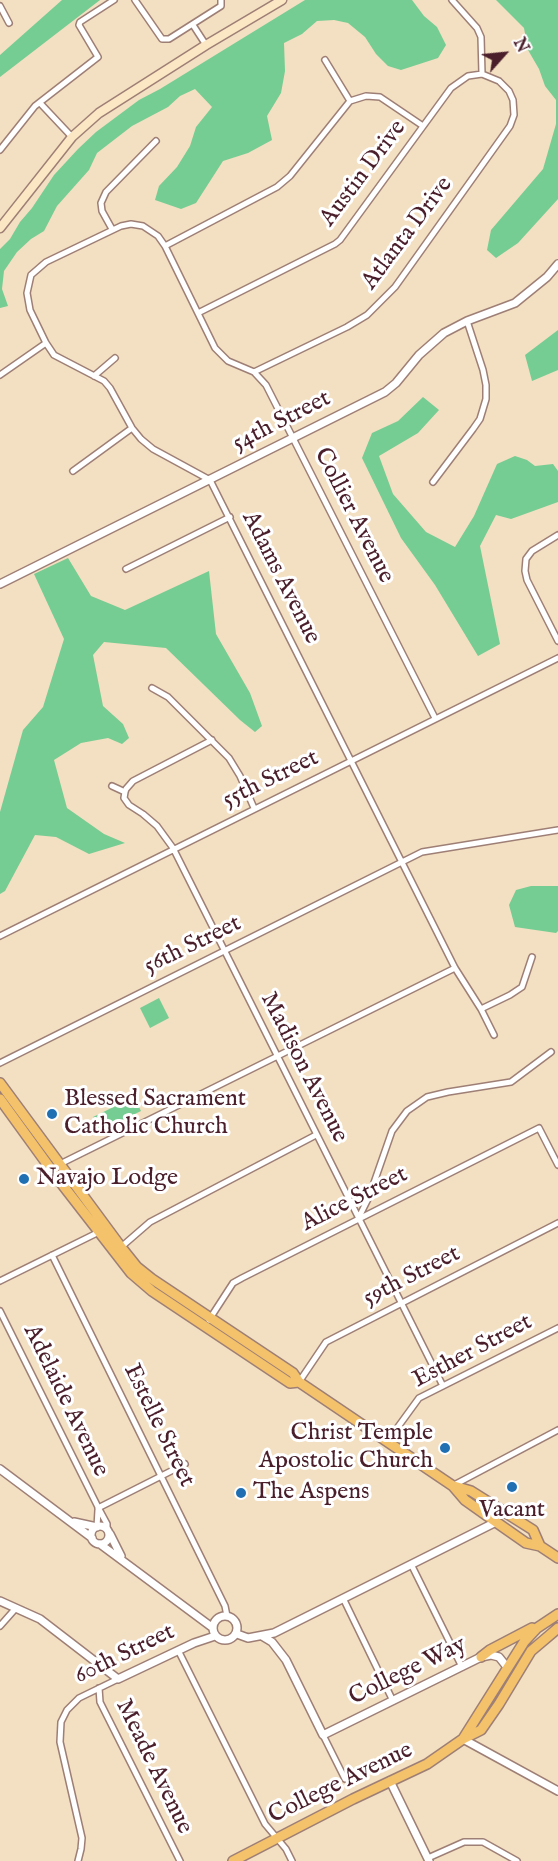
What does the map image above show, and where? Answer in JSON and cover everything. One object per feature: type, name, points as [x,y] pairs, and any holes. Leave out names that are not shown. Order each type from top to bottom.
[{"type":"main road","points":[[0,228],[72,137],[99,113],[282,0]]},
{"type":"main road","points":[[0,1083],[55,1167]]},
{"type":"main road","points":[[0,1099],[118,1250],[137,1267],[208,1323],[293,1373],[299,1382],[453,1486],[465,1500],[526,1543],[540,1546],[558,1558]]},
{"type":"main road","points":[[453,1486],[471,1491],[533,1530],[540,1546]]},
{"type":"main road","points":[[481,1657],[555,1616]]},
{"type":"main road","name":"College Avenue","points":[[463,1739],[524,1642],[537,1628],[555,1616]]},
{"type":"main road","name":"College Avenue","points":[[233,1861],[427,1764],[463,1739],[481,1730],[531,1651],[558,1628]]},
{"type":"street","points":[[0,150],[35,106],[98,57],[79,25],[80,22],[114,0]]},
{"type":"street","points":[[135,0],[162,39],[169,39],[193,25],[221,6],[221,0]]},
{"type":"street","points":[[452,0],[482,37],[482,74]]},
{"type":"street","points":[[0,6],[9,23]]},
{"type":"street","points":[[193,25],[206,45]]},
{"type":"street","points":[[325,60],[350,101]]},
{"type":"street","name":"Austin Drive","points":[[198,313],[340,240],[451,88],[468,76],[482,74]]},
{"type":"street","name":"Atlanta Drive","points":[[254,372],[367,315],[395,287],[510,126],[514,115],[513,100],[509,91],[499,81],[482,74]]},
{"type":"street","points":[[165,246],[277,187],[290,176],[350,101],[366,96],[380,97],[423,126]]},
{"type":"street","points":[[40,103],[72,137]]},
{"type":"street","points":[[156,141],[106,192],[101,203],[102,211],[112,229],[46,262],[32,275],[27,293],[30,310],[54,355],[104,381],[132,428],[153,449],[210,480]]},
{"type":"street","name":"Collier Avenue","points":[[112,229],[126,225],[142,226],[153,232],[165,246],[215,348],[228,361],[254,372],[266,385],[435,718]]},
{"type":"street","name":"54th Street","points":[[0,584],[385,392],[396,383],[419,355],[444,333],[467,321],[516,303],[548,277],[558,264]]},
{"type":"street","points":[[433,482],[480,419],[486,399],[483,370],[467,321]]},
{"type":"street","points":[[0,375],[46,343]]},
{"type":"street","points":[[94,376],[116,358]]},
{"type":"street","points":[[73,471],[132,428]]},
{"type":"street","name":"Adams Avenue","points":[[210,480],[455,968],[481,1009],[494,1035]]},
{"type":"street","points":[[126,569],[230,517]]},
{"type":"street","points":[[558,535],[532,551],[526,559],[525,571],[527,580],[558,641]]},
{"type":"street","name":"55th Street","points":[[0,936],[558,658]]},
{"type":"street","points":[[152,688],[168,697],[229,758],[254,808]]},
{"type":"street","points":[[125,792],[133,780],[212,740]]},
{"type":"street","name":"Madison Avenue","points":[[112,786],[125,792],[124,798],[129,805],[157,826],[173,848],[443,1386]]},
{"type":"street","name":"56th Street","points":[[0,1063],[422,852],[558,830]]},
{"type":"street","points":[[481,1009],[522,987],[532,957]]},
{"type":"street","points":[[55,1167],[455,968]]},
{"type":"street","points":[[359,1218],[369,1197],[392,1131],[407,1111],[428,1097],[511,1082],[551,1052]]},
{"type":"street","name":"Alice Street","points":[[208,1323],[233,1283],[539,1128],[558,1166]]},
{"type":"street","points":[[118,1250],[150,1222],[316,1136]]},
{"type":"street","name":"59th Street","points":[[299,1382],[326,1342],[558,1223]]},
{"type":"street","points":[[0,1281],[102,1230]]},
{"type":"street","name":"Estelle Street","points":[[52,1255],[225,1606],[227,1616]]},
{"type":"street","name":"Adelaide Avenue","points":[[0,1311],[107,1524],[108,1531]]},
{"type":"street","name":"Esther Street","points":[[387,1442],[419,1398],[558,1328]]},
{"type":"street","points":[[453,1486],[558,1430]]},
{"type":"street","points":[[98,1508],[185,1464]]},
{"type":"street","points":[[0,1469],[72,1522],[95,1542],[124,1561],[214,1632]]},
{"type":"street","name":"Adelaide Avenue","points":[[97,1527],[98,1508]]},
{"type":"street","points":[[72,1522],[102,1527],[108,1531],[124,1561]]},
{"type":"street","name":"60th Street","points":[[227,1616],[220,1617],[215,1622],[214,1632],[220,1640],[232,1639],[237,1634],[248,1638],[274,1633],[496,1522]]},
{"type":"street","points":[[92,1538],[92,1533],[97,1527]]},
{"type":"street","points":[[100,1544],[107,1540],[108,1531]]},
{"type":"street","points":[[411,1564],[462,1667]]},
{"type":"street","points":[[343,1598],[393,1701]]},
{"type":"street","points":[[0,1601],[40,1619],[118,1679]]},
{"type":"street","points":[[0,1626],[16,1608]]},
{"type":"street","points":[[227,1616],[233,1618],[237,1623],[237,1634]]},
{"type":"street","name":"60th Street","points":[[78,1861],[82,1838],[60,1742],[60,1729],[64,1716],[79,1698],[214,1632]]},
{"type":"street","points":[[262,1636],[272,1642],[286,1660],[345,1779]]},
{"type":"street","points":[[178,1650],[265,1824],[286,1849],[292,1861]]},
{"type":"street","name":"College Way","points":[[323,1735],[481,1657],[491,1654],[499,1657],[507,1667]]},
{"type":"street","name":"Meade Avenue","points":[[99,1688],[100,1702],[180,1861]]},
{"type":"street","points":[[463,1739],[558,1791]]},
{"type":"street","points":[[390,1781],[429,1860],[464,1842],[483,1842],[517,1861]]},
{"type":"green space","points":[[62,0],[100,0],[0,77],[0,55]]},
{"type":"green space","points":[[305,0],[412,0],[424,16],[437,27],[446,45],[438,58],[401,70],[388,66],[376,54],[365,37],[348,23],[334,20],[317,21],[302,34],[284,43],[285,71],[281,93],[267,116],[272,140],[248,153],[223,161],[196,203],[181,209],[155,200],[159,186],[177,167],[190,146],[196,127],[212,107],[195,89],[180,96],[168,107],[132,126],[97,153],[89,170],[57,206],[44,231],[17,252],[4,271],[2,289],[8,306],[0,308],[0,249],[10,239],[54,175],[78,149],[96,132],[139,100]]},
{"type":"green space","points":[[496,0],[558,0],[558,199],[518,243],[496,258],[487,250],[491,230],[543,169],[556,124],[556,100],[545,86],[539,69],[528,50],[524,28]]},
{"type":"green space","points":[[558,330],[558,370],[532,381],[525,355]]},
{"type":"green space","points":[[423,397],[439,410],[418,433],[379,456],[393,494],[426,532],[455,547],[474,516],[497,464],[515,456],[535,466],[553,464],[558,471],[558,502],[511,519],[496,515],[480,546],[500,644],[478,656],[435,585],[401,538],[362,458],[372,433],[398,421]]},
{"type":"green space","points":[[68,558],[91,596],[125,610],[209,571],[216,634],[250,693],[262,726],[255,732],[240,720],[166,648],[104,642],[93,655],[103,706],[123,724],[129,738],[122,744],[108,738],[81,743],[54,760],[67,808],[104,834],[125,843],[89,854],[56,837],[35,835],[5,891],[0,894],[0,812],[23,730],[43,707],[64,639],[34,574]]},
{"type":"green space","points":[[531,886],[558,886],[558,931],[556,933],[515,927],[509,905],[516,890]]},
{"type":"green space","points":[[159,998],[169,1018],[150,1028],[140,1008]]},
{"type":"green space","points":[[134,1097],[141,1111],[100,1131],[93,1117]]},
{"type":"place","name":"Blessed Sacrament Catholic Church","points":[[52,1114]]},
{"type":"place","name":"Navajo Lodge","points":[[24,1179]]},
{"type":"place","name":"Christ Temple Apostolic Church","points":[[445,1448]]},
{"type":"place","name":"Vacant","points":[[512,1487]]},
{"type":"place","name":"The Aspens","points":[[241,1493]]}]
